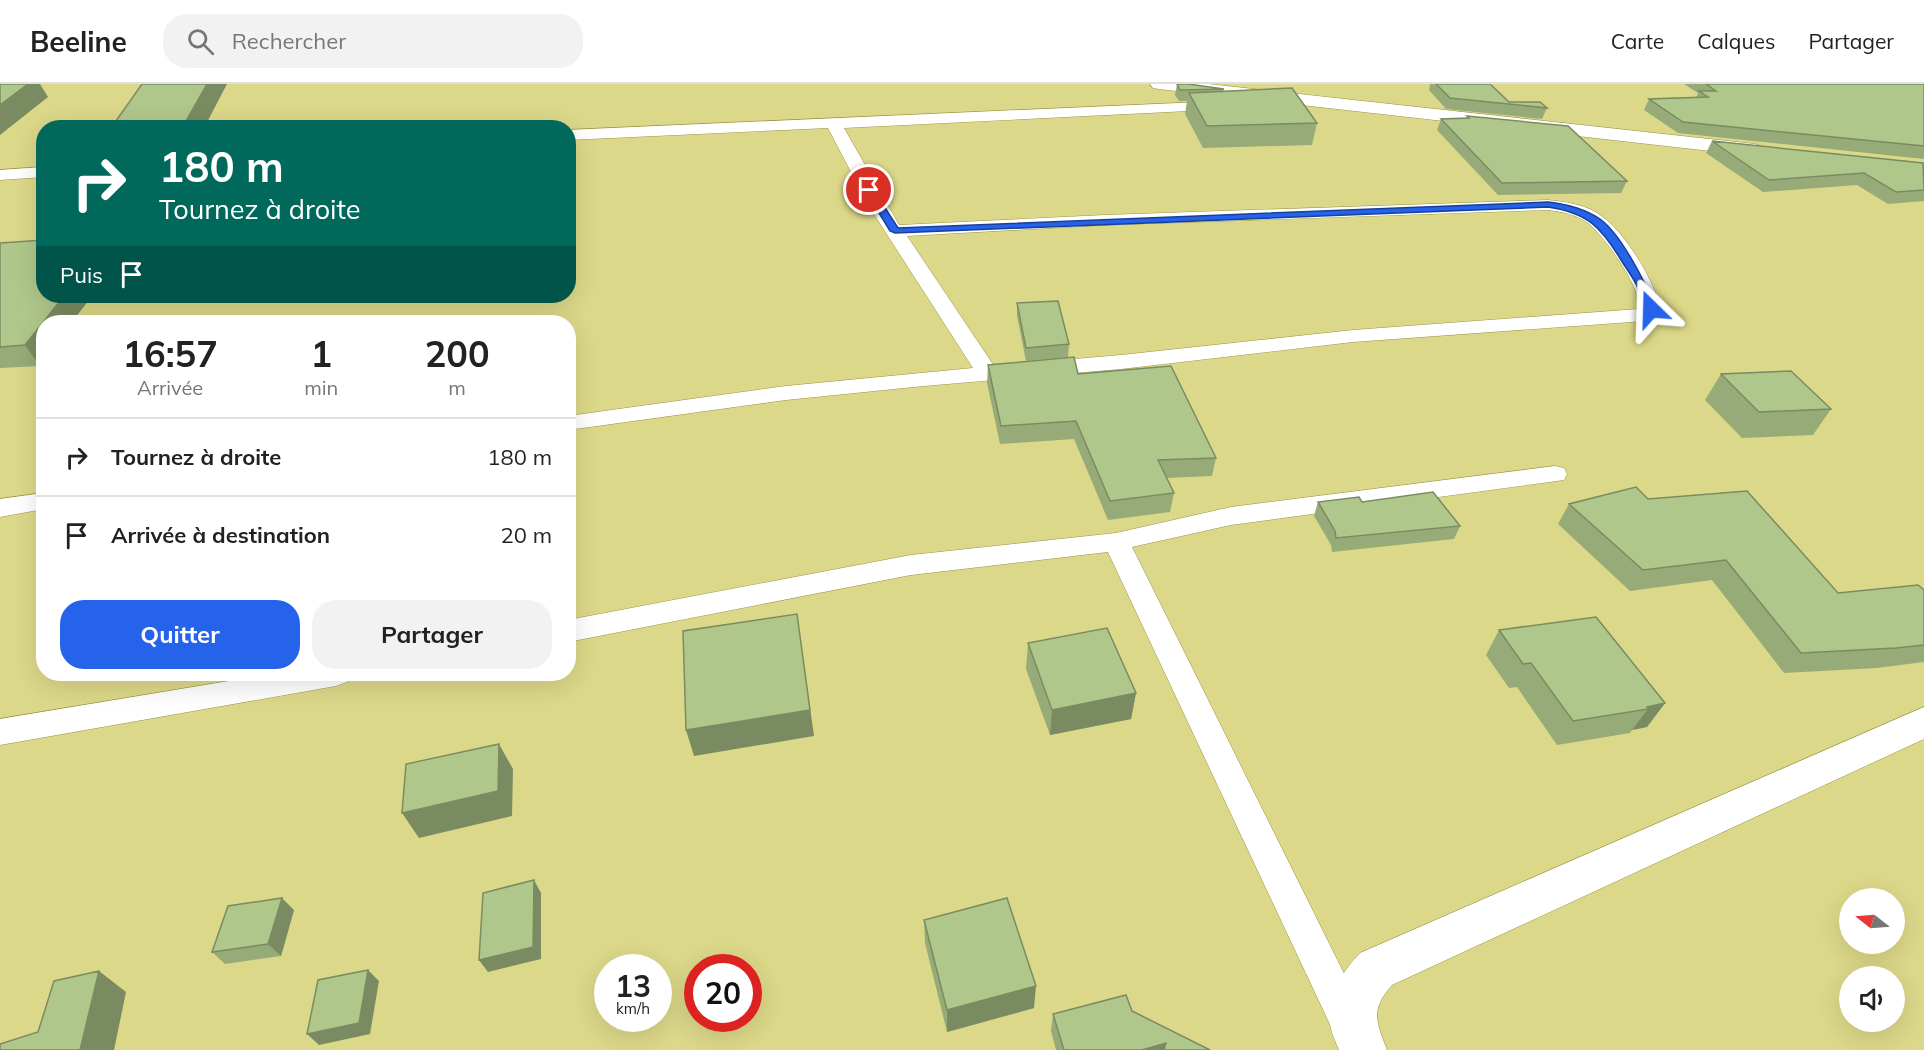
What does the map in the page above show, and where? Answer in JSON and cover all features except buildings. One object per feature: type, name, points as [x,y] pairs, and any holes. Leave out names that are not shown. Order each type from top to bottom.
[{"type":"street","points":[[1159,84],[1311,103],[1773,152]]},
{"type":"street","points":[[1363,1050],[1353,1023],[1358,989],[1376,969],[1924,722]]},
{"type":"lane","points":[[576,135],[1311,103]]},
{"type":"lane","points":[[833,122],[879,208],[988,374]]},
{"type":"lane","points":[[0,175],[36,173]]},
{"type":"lane","points":[[576,422],[786,393],[1121,362],[1353,336],[1645,315],[1651,309],[1641,284],[1608,231],[1596,220],[1582,213],[1566,207],[1548,205],[1064,222],[895,231]]},
{"type":"lane","points":[[576,629],[910,565],[1116,542],[1231,516],[1555,474]]},
{"type":"lane","points":[[0,508],[36,502]]},
{"type":"lane","points":[[1116,542],[1363,1050]]},
{"type":"lane","points":[[0,732],[295,681]]},
{"type":"route","points":[[869,190],[895,231],[1257,215],[1548,205],[1566,207],[1596,220],[1608,231],[1641,284],[1651,309]]}]
